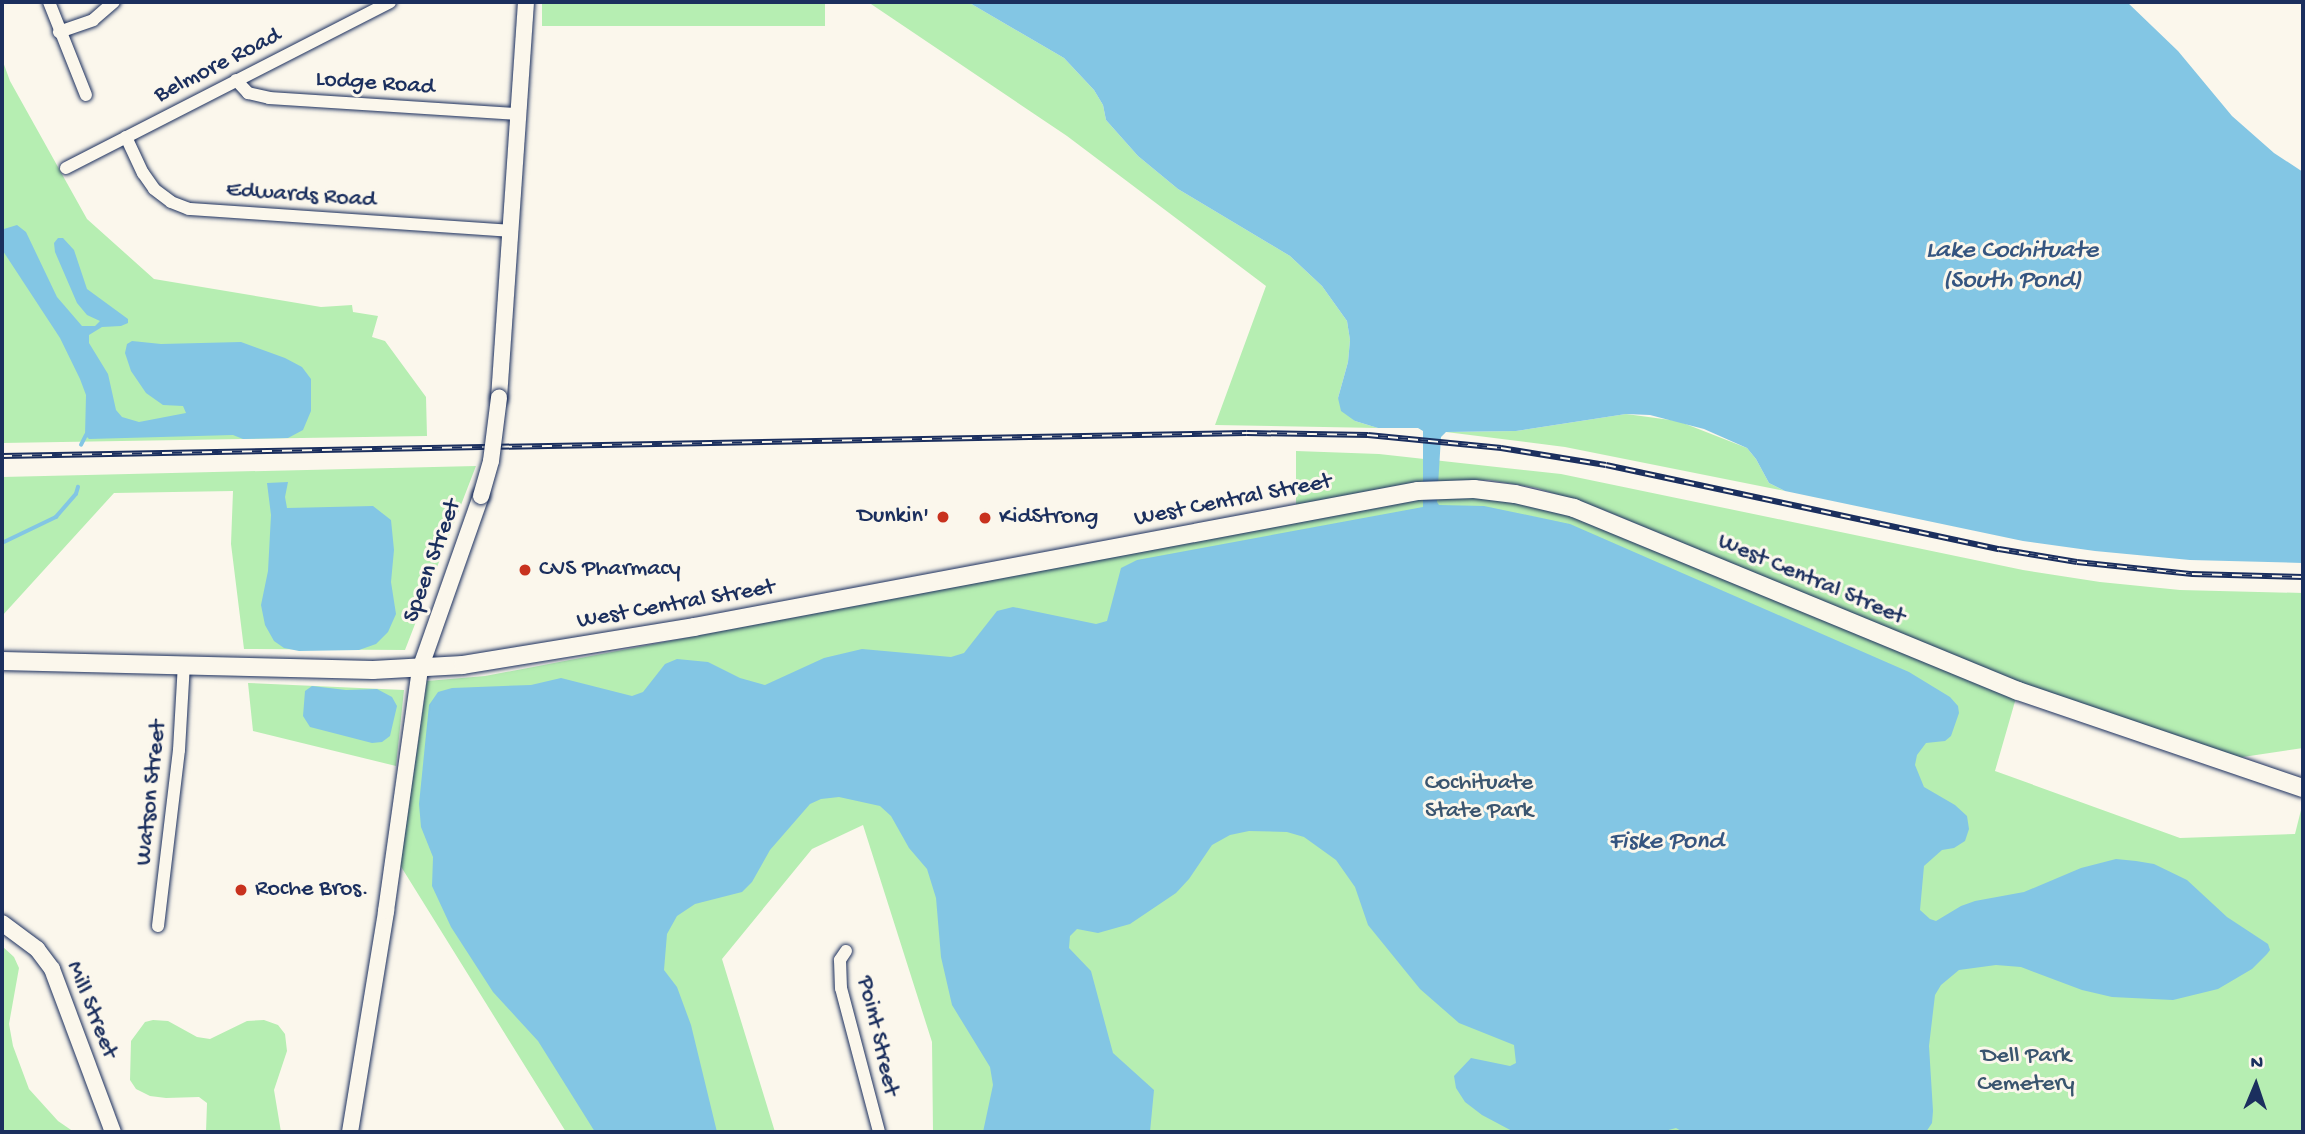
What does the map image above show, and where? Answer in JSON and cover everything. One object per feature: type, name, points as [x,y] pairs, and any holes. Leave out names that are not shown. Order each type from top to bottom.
[{"type":"main road","name":"West Central Street","points":[[2,661],[420,669],[509,659],[694,627],[1418,491],[1515,494],[1574,508],[2018,691],[2303,788]]},
{"type":"street","points":[[49,2],[86,95]]},
{"type":"street","points":[[60,32],[93,20],[114,2]]},
{"type":"street","name":"Belmore Road","points":[[66,168],[390,2]]},
{"type":"street","name":"Speen Street","points":[[350,1132],[386,912],[420,669],[491,461],[499,398],[526,2]]},
{"type":"street","name":"Lodge Road","points":[[236,80],[248,93],[269,98],[518,114]]},
{"type":"street","name":"Edwards Road","points":[[126,137],[154,189],[171,202],[189,209],[510,231]]},
{"type":"street","name":"Watson Street","points":[[158,926],[179,750],[184,664]]},
{"type":"street","name":"Mill Street","points":[[2,923],[37,948],[51,969],[113,1132]]},
{"type":"street","name":"Point Street","points":[[846,951],[840,960],[841,988],[879,1132]]},
{"type":"green space","points":[[542,2],[825,2],[825,26],[542,26]]},
{"type":"green space","points":[[868,2],[968,2],[1064,58],[1094,90],[1103,105],[1106,120],[1138,156],[1178,189],[1290,256],[1322,286],[1347,321],[1350,340],[1348,362],[1338,398],[1355,421],[1378,428],[1215,425],[1266,286],[1067,136]]},
{"type":"green space","points":[[2,59],[10,81],[87,219],[154,279],[321,307],[352,305],[353,312],[378,316],[372,337],[385,341],[426,397],[427,436],[2,443]]},
{"type":"green space","points":[[1626,414],[1678,421],[1747,448],[1769,483],[1785,491],[1565,447],[1446,432],[1516,431]]},
{"type":"green space","points":[[1296,451],[1379,454],[1561,474],[2023,570],[2100,582],[2180,590],[2303,593],[2303,748],[2236,758],[2001,676],[1601,509],[1537,488],[1489,480],[1432,482],[1400,485],[1296,506]]},
{"type":"green space","points":[[476,466],[405,650],[244,649],[231,544],[233,491],[114,493],[2,616],[2,477]]},
{"type":"green space","name":"Fiske Pond","points":[[1433,491],[1515,494],[2018,691],[1995,771],[2180,838],[2295,834],[2303,802],[2303,1132],[933,1132],[932,1042],[863,825],[812,849],[722,959],[775,1132],[566,1132],[400,865],[427,681],[485,676],[1355,511]]},
{"type":"green space","points":[[248,683],[404,690],[396,766],[253,731]]},
{"type":"green space","points":[[2,946],[14,957],[19,968],[9,1024],[13,1046],[29,1089],[58,1121],[74,1132],[2,1132]]},
{"type":"green space","points":[[264,1020],[278,1025],[285,1034],[287,1051],[274,1090],[281,1132],[206,1132],[207,1103],[199,1097],[150,1096],[136,1089],[130,1080],[131,1041],[145,1022],[168,1021],[197,1037],[210,1039],[247,1021]]},
{"type":"water","name":"Lake Cochituate (South Pond)","points":[[968,2],[2127,2],[2178,51],[2232,116],[2274,153],[2303,172],[2303,563],[2190,560],[2023,541],[1785,491],[1769,483],[1747,448],[1704,429],[1650,415],[1626,414],[1516,431],[1446,432],[1441,437],[1437,502],[1439,505],[1484,506],[1570,524],[1909,672],[1950,697],[1958,706],[1959,713],[1951,736],[1945,741],[1926,743],[1917,755],[1915,765],[1924,787],[1955,805],[1967,816],[1969,829],[1965,841],[1954,848],[1942,850],[1924,866],[1920,910],[1930,919],[1936,921],[1975,901],[2024,892],[2081,868],[2116,859],[2154,864],[2187,880],[2227,917],[2268,944],[2270,950],[2252,969],[2218,989],[2173,1000],[2112,997],[2082,990],[2021,967],[1996,965],[1959,970],[1941,985],[1935,995],[1929,1046],[1933,1111],[1932,1123],[1926,1132],[1683,1132],[1676,1128],[1661,1132],[1514,1132],[1482,1115],[1465,1102],[1456,1088],[1454,1076],[1471,1058],[1510,1066],[1516,1063],[1514,1045],[1459,1023],[1420,989],[1368,925],[1355,887],[1336,860],[1304,837],[1287,832],[1249,831],[1230,835],[1212,845],[1176,893],[1130,924],[1098,933],[1077,929],[1070,936],[1069,948],[1091,971],[1113,1053],[1154,1090],[1150,1132],[983,1132],[993,1085],[990,1067],[952,1005],[941,957],[936,898],[927,869],[909,848],[891,816],[880,806],[839,797],[821,799],[810,804],[770,850],[752,882],[742,892],[695,904],[677,916],[667,934],[664,970],[677,987],[691,1025],[717,1132],[595,1132],[538,1041],[493,992],[451,927],[432,886],[433,857],[421,827],[419,804],[429,705],[438,692],[452,688],[531,685],[561,678],[632,696],[643,692],[665,664],[677,659],[708,662],[740,678],[765,685],[824,658],[862,649],[951,657],[964,653],[997,611],[1013,607],[1096,624],[1107,621],[1121,568],[1137,560],[1423,507],[1423,431],[1418,428],[1378,428],[1355,421],[1341,411],[1338,398],[1348,362],[1350,340],[1347,321],[1322,286],[1290,256],[1178,189],[1138,156],[1106,120],[1103,105],[1094,90],[1064,58]]},
{"type":"water","points":[[2,223],[4,229],[17,225],[26,232],[57,297],[82,326],[95,326],[100,321],[87,315],[77,303],[55,252],[54,243],[58,238],[63,238],[74,250],[87,289],[128,319],[128,323],[121,326],[102,327],[89,335],[89,343],[108,374],[116,410],[122,417],[139,422],[186,413],[183,406],[163,405],[146,393],[131,371],[125,353],[127,344],[132,341],[161,344],[241,342],[285,358],[302,367],[311,379],[311,411],[303,430],[288,438],[243,439],[233,435],[89,439],[85,435],[86,395],[80,379],[60,338],[3,251]]},
{"type":"water","points":[[288,482],[285,497],[287,508],[373,506],[391,520],[394,550],[391,582],[396,614],[388,632],[376,644],[359,650],[299,651],[284,648],[274,641],[265,625],[261,605],[268,571],[271,515],[267,483]]},
{"type":"water","points":[[312,686],[346,690],[377,689],[392,697],[397,706],[390,736],[382,742],[372,743],[310,727],[303,716],[305,691]]},
{"type":"waterway","points":[[81,445],[86,435]]},
{"type":"waterway","points":[[2,543],[56,517],[76,494],[78,487]]},
{"type":"railway","points":[[2,456],[1247,433],[1368,435],[1501,448],[1606,465],[1999,549],[2077,562],[2192,574],[2303,577]]},
{"type":"place","name":"Dunkin'","points":[[943,517]]},
{"type":"place","name":"KidStrong","points":[[985,518]]},
{"type":"place","name":"CVS Pharmacy","points":[[525,570]]},
{"type":"place","name":"Roche Bros.","points":[[241,890]]},
{"type":"park label","name":"Cochituate State Park","points":[[1479,798]]},
{"type":"park label","name":"Dell Park Cemetery","points":[[2026,1071]]}]
